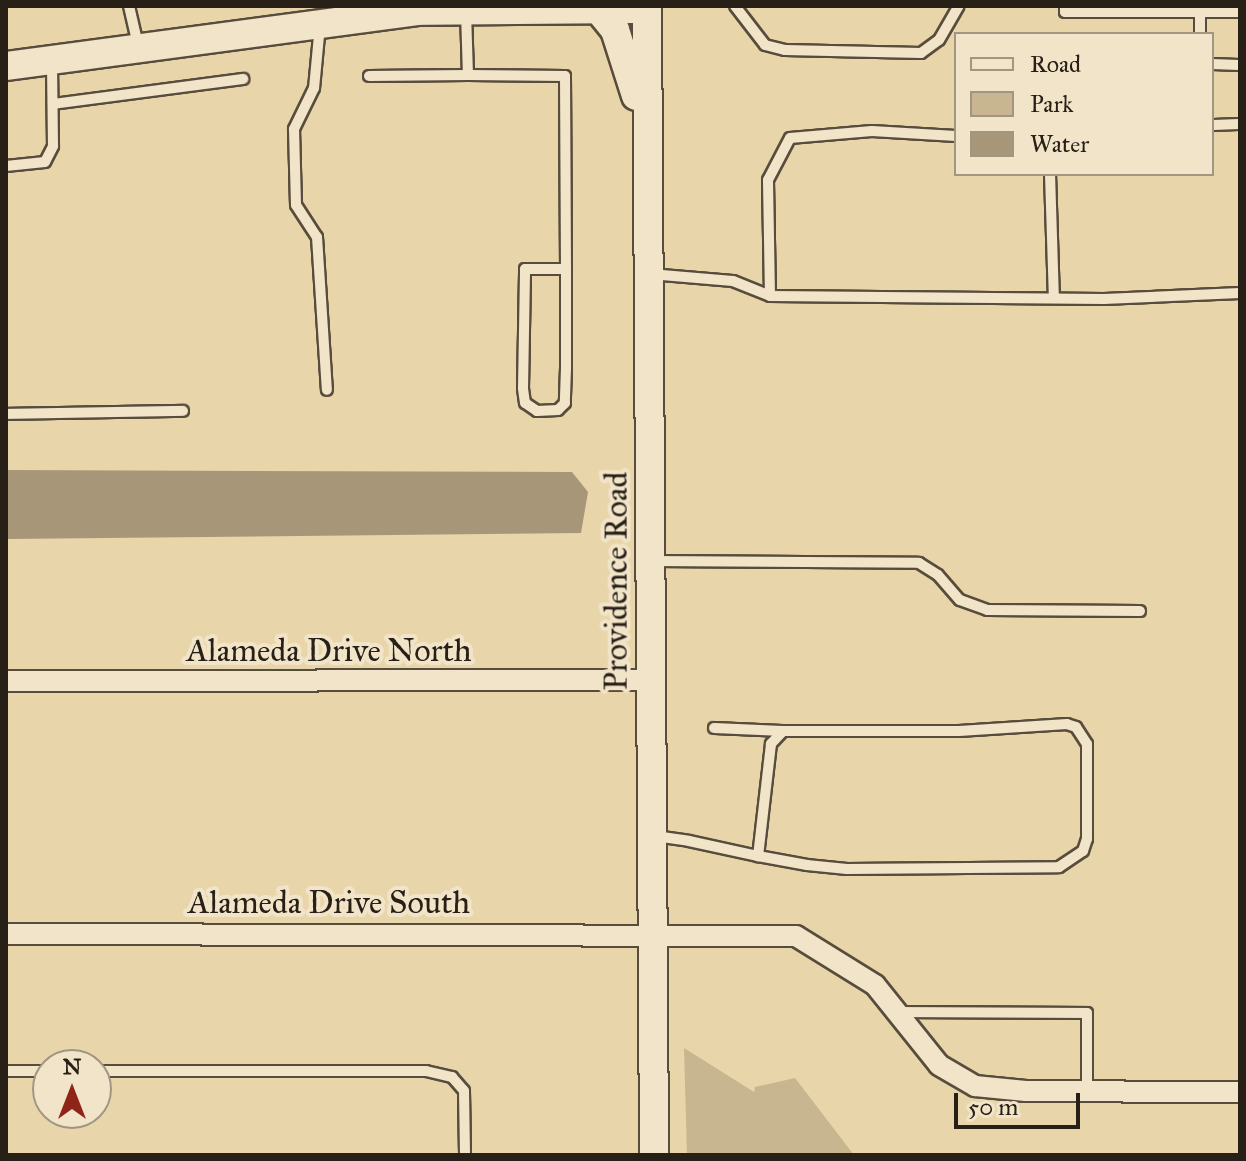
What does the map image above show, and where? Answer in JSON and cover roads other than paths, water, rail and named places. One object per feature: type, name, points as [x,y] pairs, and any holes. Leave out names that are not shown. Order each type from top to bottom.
[{"type":"street","points":[[6,66],[51,56],[331,16],[647,7]]},
{"type":"street","name":"Providence Road","points":[[647,7],[654,1155]]},
{"type":"street","points":[[594,8],[615,30],[626,57],[646,188]]},
{"type":"street","name":"Alameda Drive North","points":[[6,681],[652,680]]},
{"type":"street","name":"Alameda Drive South","points":[[6,934],[796,936],[875,985],[939,1065],[961,1080],[989,1089],[1236,1095]]},
{"type":"lane","points":[[129,6],[138,45]]},
{"type":"lane","points":[[735,6],[765,45],[785,50],[921,53],[939,40],[959,6]]},
{"type":"lane","points":[[1065,6],[1065,12],[1240,12]]},
{"type":"lane","points":[[466,10],[468,75]]},
{"type":"lane","points":[[1200,13],[1200,32]]},
{"type":"lane","points":[[327,390],[317,237],[296,205],[294,129],[314,88],[331,16]]},
{"type":"lane","points":[[6,166],[45,162],[53,146],[51,56]]},
{"type":"lane","points":[[1214,64],[1240,65]]},
{"type":"lane","points":[[369,76],[565,76],[566,269],[565,403],[558,410],[537,411],[525,403],[523,388],[525,269],[566,269]]},
{"type":"lane","points":[[53,104],[243,79]]},
{"type":"lane","points":[[1214,125],[1240,124]]},
{"type":"lane","points":[[770,296],[768,180],[790,138],[872,131],[954,136]]},
{"type":"lane","points":[[1050,176],[1054,298]]},
{"type":"lane","points":[[650,274],[733,281],[770,296],[1054,298],[1240,293]]},
{"type":"lane","points":[[6,414],[183,411]]},
{"type":"lane","points":[[651,561],[919,563],[938,575],[960,600],[987,610],[1140,611]]},
{"type":"lane","points":[[653,835],[758,856],[847,869],[1059,867],[1083,851],[1087,839],[1087,744],[1076,727],[783,731],[714,728]]},
{"type":"lane","points":[[758,856],[771,744],[783,731]]},
{"type":"lane","points":[[899,1012],[1087,1013],[1087,1092]]},
{"type":"lane","points":[[6,1071],[32,1071]]},
{"type":"lane","points":[[112,1071],[426,1071],[452,1077],[464,1091],[465,1155]]},
{"type":"water","points":[[6,470],[572,472],[588,492],[581,533],[6,539]]}]
